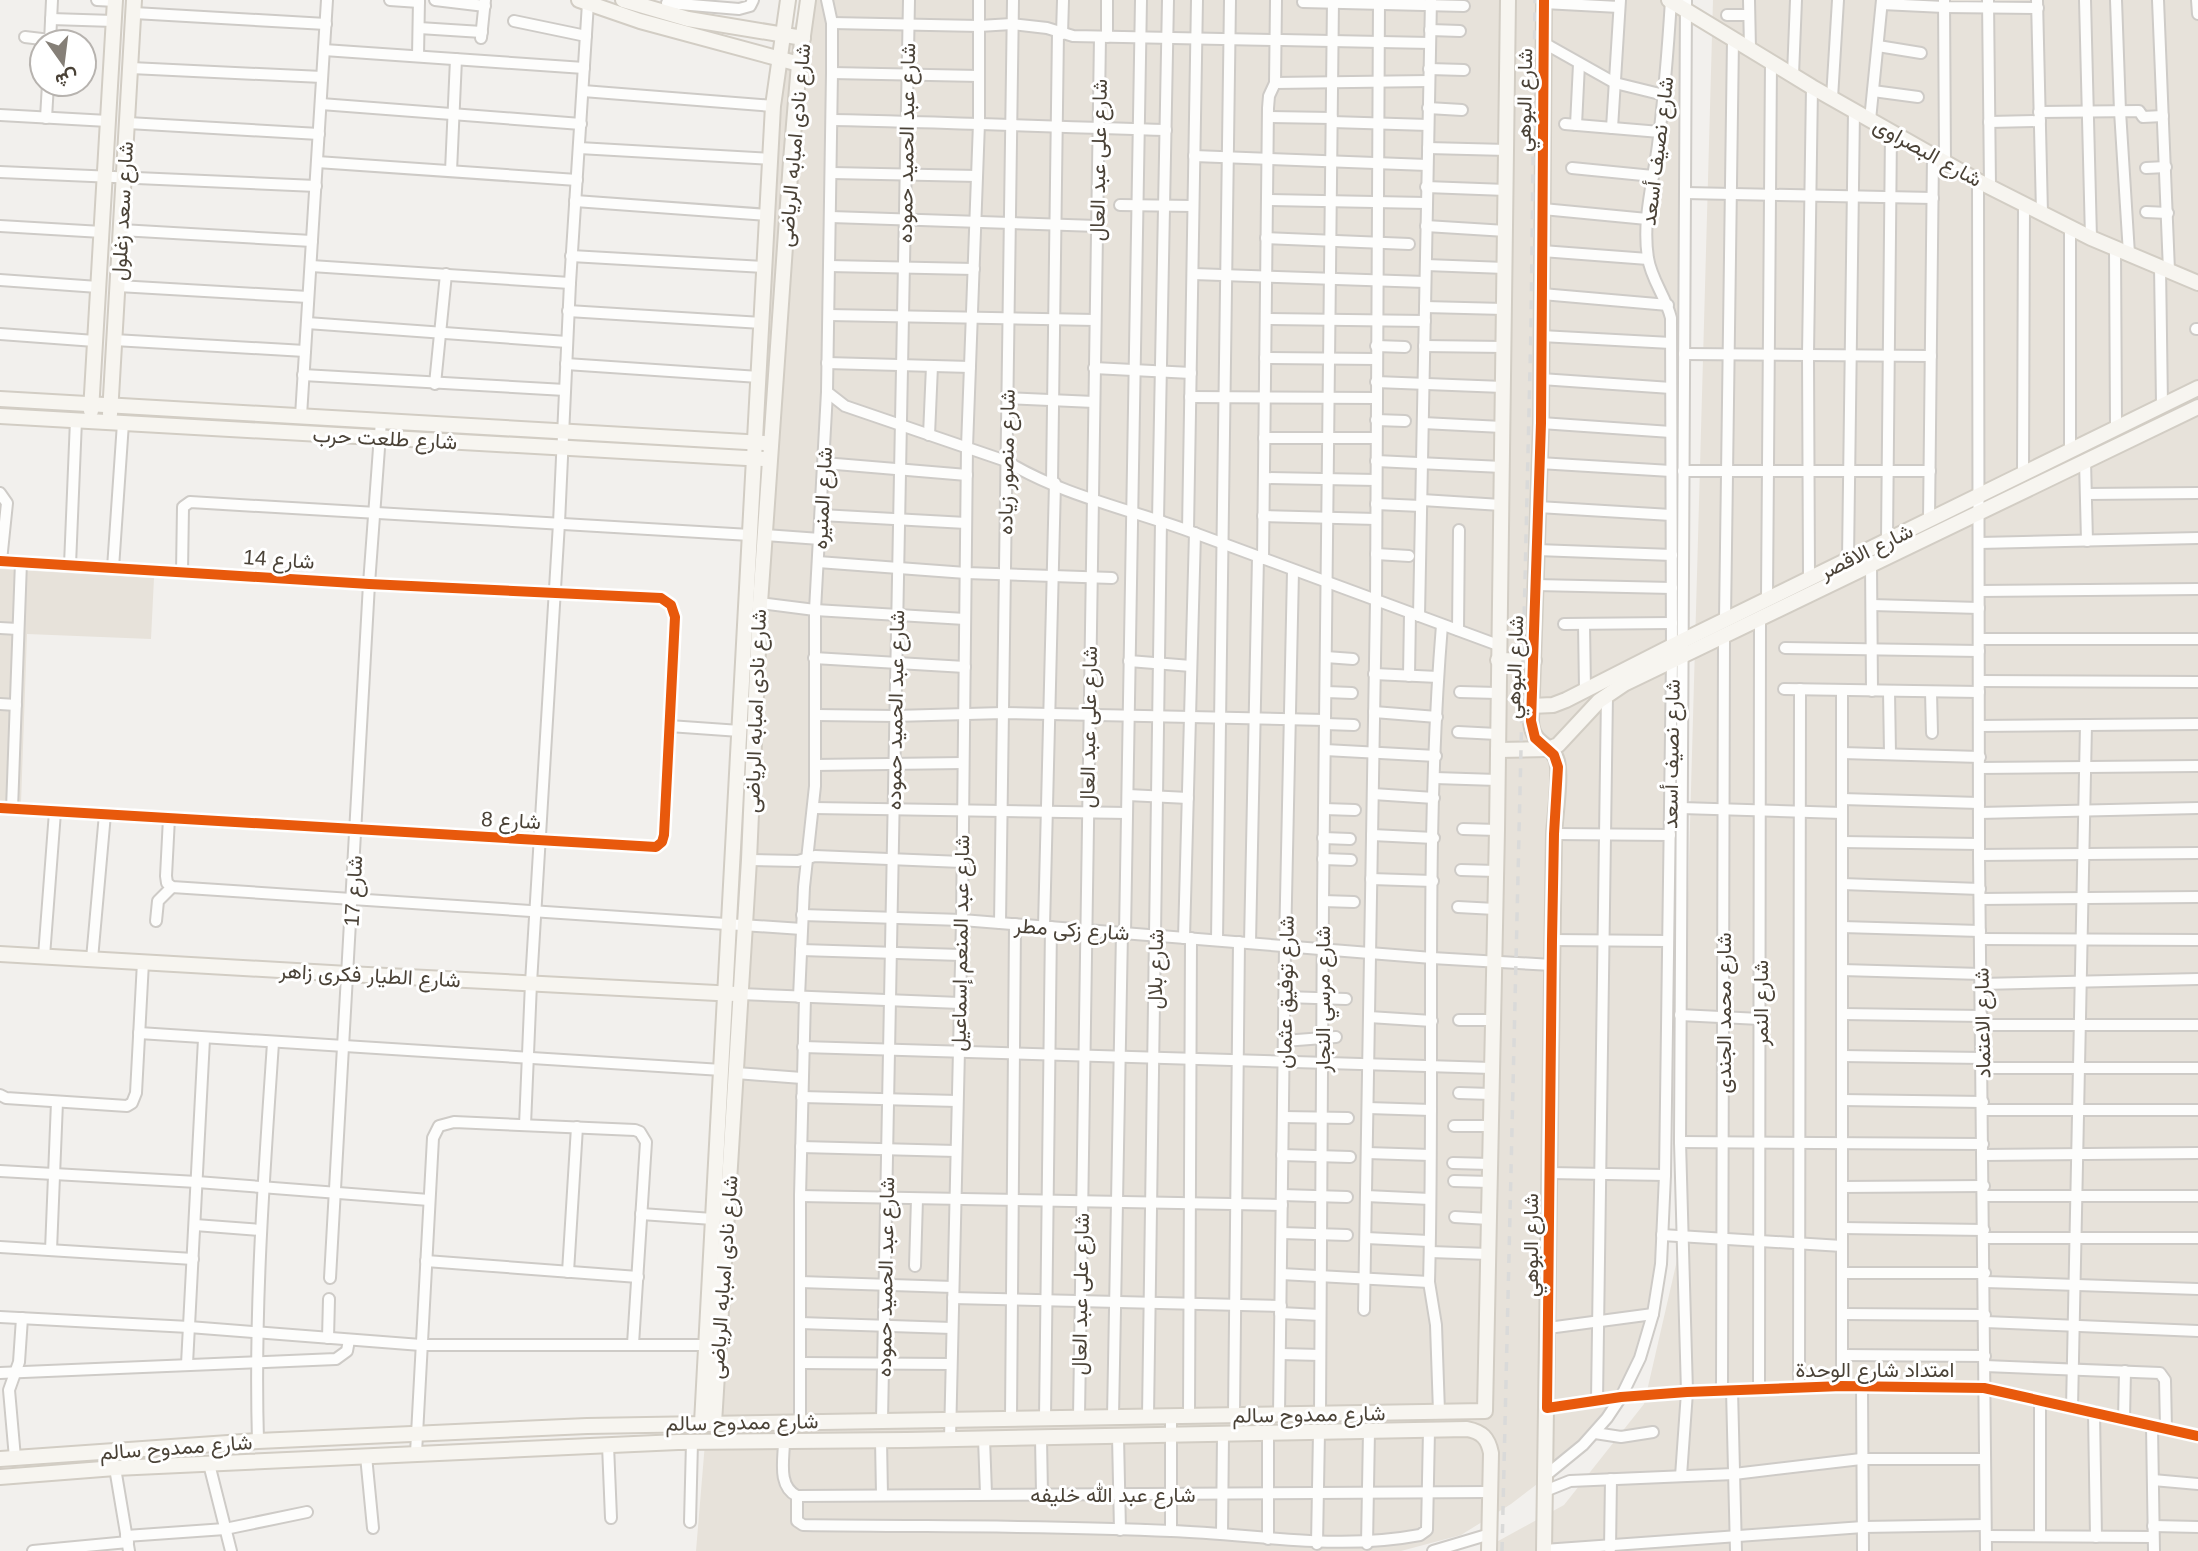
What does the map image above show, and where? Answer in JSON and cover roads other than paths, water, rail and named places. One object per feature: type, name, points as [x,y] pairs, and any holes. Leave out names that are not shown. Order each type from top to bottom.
[{"type":"street","points":[[51,28],[52,0]]},
{"type":"street","points":[[97,0],[115,0]]},
{"type":"street","name":"شارع سعد زغلول","points":[[83,421],[91,404],[115,0]]},
{"type":"street","points":[[301,416],[327,0]]},
{"type":"street","points":[[390,0],[419,1],[418,56]]},
{"type":"street","points":[[419,28],[481,35],[485,3],[435,0]]},
{"type":"street","points":[[626,0],[739,9],[750,6],[752,0]]},
{"type":"street","name":"شارع نادى امبابه الرياضى","points":[[738,924],[750,860],[760,603],[754,458],[773,106],[788,0]]},
{"type":"street","name":"شارع نادى امبابه الرياضى","points":[[708,1423],[738,924],[740,731],[757,535],[770,459],[799,64],[808,0]]},
{"type":"street","name":"شارع المنيره","points":[[800,1421],[803,1047],[801,950],[816,765],[815,610],[827,392],[832,173],[832,23],[827,0]]},
{"type":"street","name":"شارع عبد الحميد حموده","points":[[882,1420],[909,0]]},
{"type":"street","name":"شارع عبد المنعم إسماعيل","points":[[950,1439],[962,920],[967,447],[979,122],[979,0]]},
{"type":"street","name":"شارع منصور زياده","points":[[1000,923],[1013,0]]},
{"type":"street","points":[[1045,1418],[1049,1055],[1046,811],[1052,577],[1056,128],[1063,0]]},
{"type":"street","name":"شارع على عبد العال","points":[[1079,1417],[1098,128],[1107,0]]},
{"type":"street","points":[[1112,1417],[1119,1057],[1128,795],[1141,0]]},
{"type":"street","name":"شارع بلال","points":[[1148,1416],[1168,0]]},
{"type":"street","points":[[1189,1416],[1190,397],[1197,0]]},
{"type":"street","points":[[1217,940],[1230,0]]},
{"type":"street","points":[[1234,1415],[1238,1060],[1263,516],[1268,117],[1269,96],[1275,83],[1276,0]]},
{"type":"street","name":"شارع البوهي","points":[[1485,1412],[1497,830],[1508,0]]},
{"type":"street","name":"شارع البصراوى","points":[[1670,0],[1686,5],[1733,39],[1939,159],[2070,228],[2198,283]]},
{"type":"street","name":"شارع نصيف أسعد","points":[[1545,1483],[1595,1433],[1621,1397],[1640,1358],[1653,1314],[1661,1264],[1665,1175],[1670,835],[1677,650],[1672,623],[1671,515],[1677,471],[1671,432],[1671,318],[1648,259],[1647,219],[1664,95],[1670,0]]},
{"type":"street","points":[[1749,0],[1750,49]]},
{"type":"street","points":[[1793,75],[1796,0]]},
{"type":"street","points":[[1832,98],[1838,0]]},
{"type":"street","points":[[2085,0],[2091,238]]},
{"type":"street","points":[[2116,0],[2129,254]]},
{"type":"street","points":[[2158,0],[2168,213],[2164,268],[2162,405]]},
{"type":"street","points":[[2197,0],[2198,14]]},
{"type":"street","name":"شارع مرسي النجار","points":[[1320,1414],[1322,901],[1334,1]]},
{"type":"street","points":[[525,1125],[570,283],[586,36],[584,2],[640,21],[799,64]]},
{"type":"street","points":[[1303,2],[1431,2],[1464,6]]},
{"type":"street","points":[[1364,1310],[1376,602],[1379,2]]},
{"type":"street","points":[[1409,676],[1422,503],[1431,2]]},
{"type":"street","points":[[1544,2],[1619,3],[1612,128]]},
{"type":"street","name":"شارع البوهي","points":[[1544,2],[1541,423],[1531,706],[1532,732],[1539,743],[1554,755],[1558,767],[1552,940],[1544,1550]]},
{"type":"street","points":[[1870,120],[1882,2],[2037,4],[2042,213]]},
{"type":"street","points":[[1929,519],[1933,198],[1939,159],[1944,4]]},
{"type":"street","name":"شارع الاعتماد","points":[[1986,1551],[1978,496],[1984,183],[1989,122],[1988,4]]},
{"type":"street","points":[[667,5],[803,38]]},
{"type":"street","name":"شارع نصيف أسعد","points":[[1681,1476],[1687,1392],[1680,1142],[1681,808],[1677,650],[1677,471],[1684,354],[1686,5]]},
{"type":"street","points":[[134,6],[326,24]]},
{"type":"street","name":"شارع سعد زغلول","points":[[116,423],[110,405],[134,6]]},
{"type":"street","points":[[1727,15],[1749,15]]},
{"type":"street","points":[[51,19],[114,21]]},
{"type":"street","points":[[514,21],[586,36]]},
{"type":"street","points":[[832,23],[979,26],[1012,24],[1047,28],[1060,33],[1103,37],[1430,43]]},
{"type":"street","points":[[1430,30],[1460,31]]},
{"type":"street","points":[[1725,619],[1733,39]]},
{"type":"street","points":[[1544,43],[1615,83],[1664,95]]},
{"type":"street","points":[[1878,46],[1921,53]]},
{"type":"street","points":[[324,50],[584,68]]},
{"type":"street","points":[[451,171],[456,59]]},
{"type":"street","points":[[1767,599],[1771,62]]},
{"type":"street","points":[[1579,64],[1571,124],[1660,132]]},
{"type":"street","points":[[131,68],[323,78]]},
{"type":"street","points":[[1275,83],[1378,82],[1464,70]]},
{"type":"street","points":[[832,73],[979,76]]},
{"type":"street","points":[[1809,578],[1807,471],[1812,87]]},
{"type":"street","points":[[1873,91],[1918,97]]},
{"type":"street","points":[[583,92],[773,106]]},
{"type":"street","points":[[46,118],[47,98]]},
{"type":"street","points":[[321,104],[581,124]]},
{"type":"street","points":[[1428,108],[1462,110]]},
{"type":"street","points":[[1848,559],[1854,111]]},
{"type":"street","points":[[1989,122],[2088,111],[2139,111],[2143,117],[2163,116]]},
{"type":"street","points":[[0,115],[108,121]]},
{"type":"street","points":[[1268,117],[1428,125]]},
{"type":"street","points":[[832,120],[979,122],[1056,128],[1166,130]]},
{"type":"street","points":[[128,123],[319,134]]},
{"type":"street","points":[[1887,540],[1891,131]]},
{"type":"street","points":[[579,148],[772,159]]},
{"type":"street","points":[[1428,148],[1507,150]]},
{"type":"street","points":[[1194,156],[1427,165]]},
{"type":"street","points":[[317,162],[577,180]]},
{"type":"street","points":[[2146,168],[2166,167]]},
{"type":"street","points":[[1572,168],[1653,176]]},
{"type":"street","points":[[0,172],[316,186]]},
{"type":"street","points":[[832,173],[977,176]]},
{"type":"street","points":[[1426,187],[1506,191]]},
{"type":"street","points":[[1685,193],[1933,198]]},
{"type":"street","points":[[1266,200],[1426,204]]},
{"type":"street","points":[[575,201],[769,215]]},
{"type":"street","points":[[2023,473],[2024,204]]},
{"type":"street","points":[[1120,205],[1193,206]]},
{"type":"street","points":[[1543,209],[1647,219]]},
{"type":"street","points":[[2146,212],[2168,213]]},
{"type":"street","points":[[831,217],[1097,226]]},
{"type":"street","points":[[0,226],[102,232]]},
{"type":"street","points":[[1426,226],[1506,231]]},
{"type":"street","points":[[2070,228],[2070,451]]},
{"type":"street","points":[[121,230],[312,241]]},
{"type":"street","points":[[1266,238],[1409,244]]},
{"type":"street","points":[[2115,248],[2112,430],[2115,447]]},
{"type":"street","points":[[1542,251],[1648,259]]},
{"type":"street","points":[[572,256],[765,267]]},
{"type":"street","points":[[1426,265],[1505,268]]},
{"type":"street","points":[[310,266],[570,283]]},
{"type":"street","points":[[829,267],[974,269]]},
{"type":"street","points":[[435,384],[446,274]]},
{"type":"street","points":[[1193,274],[1426,282]]},
{"type":"street","points":[[0,280],[98,287]]},
{"type":"street","points":[[118,286],[308,297]]},
{"type":"street","points":[[1542,295],[1668,305]]},
{"type":"street","points":[[1425,307],[1504,309]]},
{"type":"street","points":[[569,311],[762,323]]},
{"type":"street","points":[[828,315],[1095,320]]},
{"type":"street","points":[[1266,319],[1425,321]]},
{"type":"street","points":[[307,323],[567,342]]},
{"type":"street","points":[[0,334],[95,341]]},
{"type":"street","points":[[1541,336],[1671,343]]},
{"type":"street","points":[[114,340],[305,351]]},
{"type":"street","points":[[1376,346],[1405,346]]},
{"type":"street","points":[[1424,346],[1504,347]]},
{"type":"street","points":[[1684,354],[1931,356]]},
{"type":"street","points":[[1265,358],[1376,359]]},
{"type":"street","points":[[827,363],[970,366]]},
{"type":"street","points":[[566,364],[759,377]]},
{"type":"street","points":[[929,435],[932,366]]},
{"type":"street","points":[[1094,368],[1191,373]]},
{"type":"street","points":[[303,375],[565,390]]},
{"type":"street","points":[[1541,379],[1671,388]]},
{"type":"street","points":[[1376,382],[1503,387]]},
{"type":"street","name":"شارع الاقصر","points":[[1548,749],[1566,739],[1592,708],[1607,695],[1725,619],[2198,388]]},
{"type":"street","points":[[827,392],[845,406],[1006,461],[1093,499],[1191,532],[1498,645]]},
{"type":"street","points":[[1190,397],[1376,398]]},
{"type":"street","points":[[1007,398],[1094,402]]},
{"type":"street","name":"شارع طلعت حرب","points":[[0,399],[771,443]]},
{"type":"street","name":"شارع الاقصر","points":[[1531,706],[1553,705],[1677,650],[1724,635],[2198,407]]},
{"type":"street","name":"شارع طلعت حرب","points":[[0,416],[770,459]]},
{"type":"street","points":[[1376,420],[1405,421]]},
{"type":"street","points":[[70,565],[83,421]]},
{"type":"street","name":"شارع 17","points":[[330,1278],[369,584],[381,421]]},
{"type":"street","points":[[114,568],[116,423]]},
{"type":"street","points":[[1541,423],[1671,432]]},
{"type":"street","points":[[1423,424],[1502,427]]},
{"type":"street","points":[[1265,438],[1376,438]]},
{"type":"street","points":[[1376,461],[1502,467]]},
{"type":"street","points":[[2085,461],[2087,541]]},
{"type":"street","points":[[824,463],[967,475]]},
{"type":"street","points":[[1539,463],[1677,471],[1930,471]]},
{"type":"street","points":[[1264,478],[1376,480]]},
{"type":"street","points":[[0,493],[7,503],[1,561]]},
{"type":"street","points":[[2085,494],[2198,493]]},
{"type":"street","points":[[182,572],[183,507],[187,502],[820,539]]},
{"type":"street","points":[[1376,505],[1501,505]]},
{"type":"street","points":[[1538,507],[1671,515]]},
{"type":"street","points":[[821,515],[966,523]]},
{"type":"street","points":[[1263,516],[1376,519]]},
{"type":"street","points":[[1458,630],[1459,530]]},
{"type":"street","points":[[1979,543],[2198,538]]},
{"type":"street","points":[[1537,550],[1672,555]]},
{"type":"street","points":[[1376,554],[1409,555]]},
{"type":"street","name":"شارع 14","points":[[1,561],[555,594]]},
{"type":"street","points":[[6,808],[16,705],[21,562]]},
{"type":"street","points":[[818,562],[966,573],[1112,579]]},
{"type":"street","points":[[1871,564],[1872,691]]},
{"type":"street","name":"شارع توفيق عثمان","points":[[1279,1414],[1293,570]]},
{"type":"street","points":[[1536,585],[1672,587]]},
{"type":"street","points":[[1979,591],[2198,589]]},
{"type":"street","name":"شارع 8","points":[[6,808],[656,846],[662,842],[664,835],[675,617],[671,605],[661,598],[555,594]]},
{"type":"street","points":[[760,603],[815,610],[965,618]]},
{"type":"street","points":[[1872,605],[1979,608]]},
{"type":"street","name":"شارع النمر","points":[[1759,1389],[1760,618]]},
{"type":"street","points":[[1564,624],[1672,623]]},
{"type":"street","points":[[1584,624],[1585,690]]},
{"type":"street","points":[[1439,1412],[1436,1325],[1429,1282],[1429,1247],[1434,798],[1438,677],[1443,625]]},
{"type":"street","points":[[0,628],[18,629]]},
{"type":"street","name":"شارع محمد الجندى","points":[[1724,635],[1723,1239],[1727,1390],[1734,1474],[1736,1551]]},
{"type":"street","points":[[1785,648],[1872,649],[2198,639]]},
{"type":"street","points":[[1326,657],[1353,659]]},
{"type":"street","points":[[814,658],[965,667]]},
{"type":"street","points":[[1498,660],[1534,661]]},
{"type":"street","points":[[1129,661],[1191,666]]},
{"type":"street","points":[[1374,674],[1438,677]]},
{"type":"street","points":[[1784,689],[1931,691],[1979,687],[2198,682]]},
{"type":"street","points":[[1799,1387],[1800,689]]},
{"type":"street","points":[[1842,690],[1842,1386]]},
{"type":"street","points":[[1889,691],[1890,754]]},
{"type":"street","points":[[1931,691],[1932,733]]},
{"type":"street","points":[[1325,692],[1352,694]]},
{"type":"street","points":[[1460,692],[1497,693]]},
{"type":"street","points":[[1597,1401],[1607,695]]},
{"type":"street","points":[[0,704],[16,705]]},
{"type":"street","points":[[1374,712],[1437,717]]},
{"type":"street","points":[[816,715],[1003,713],[1290,719],[1354,725]]},
{"type":"street","points":[[1979,726],[2198,724]]},
{"type":"street","points":[[2072,1408],[2086,725]]},
{"type":"street","points":[[669,726],[740,731]]},
{"type":"street","points":[[1458,733],[1497,734]]},
{"type":"street","points":[[1498,750],[1548,749]]},
{"type":"street","points":[[1325,750],[1436,756]]},
{"type":"street","points":[[1842,753],[2085,767],[2198,766]]},
{"type":"street","points":[[816,765],[963,763]]},
{"type":"street","points":[[1435,778],[1497,780]]},
{"type":"street","points":[[1373,794],[1434,798]]},
{"type":"street","points":[[1128,795],[1188,798]]},
{"type":"street","points":[[1842,799],[1979,808],[2198,808]]},
{"type":"street","points":[[814,808],[1127,813]]},
{"type":"street","points":[[1681,808],[1842,813]]},
{"type":"street","points":[[1324,809],[1355,810]]},
{"type":"street","points":[[44,956],[55,811]]},
{"type":"street","points":[[92,959],[106,814]]},
{"type":"street","points":[[169,818],[166,876],[167,883],[172,887],[802,929]]},
{"type":"street","points":[[1463,829],[1497,830]]},
{"type":"street","points":[[1554,834],[1670,835]]},
{"type":"street","points":[[1372,835],[1434,838]]},
{"type":"street","points":[[1324,838],[1350,839]]},
{"type":"street","points":[[1842,842],[2083,854],[2198,853]]},
{"type":"street","points":[[750,860],[798,861],[815,856],[962,862]]},
{"type":"street","points":[[1323,859],[1351,860]]},
{"type":"street","points":[[1461,870],[1496,871]]},
{"type":"street","points":[[1371,879],[1433,881]]},
{"type":"street","points":[[1842,884],[2082,898],[2198,897]]},
{"type":"street","points":[[156,921],[158,901],[172,887]]},
{"type":"street","points":[[1322,901],[1354,902]]},
{"type":"street","points":[[1458,908],[1495,909]]},
{"type":"street","name":"شارع زكى مطر","points":[[802,915],[962,920],[1432,958],[1552,965]]},
{"type":"street","points":[[1010,1418],[1015,924]]},
{"type":"street","points":[[1842,928],[2081,940],[2198,940]]},
{"type":"street","points":[[1552,940],[1668,941]]},
{"type":"street","points":[[801,950],[961,955]]},
{"type":"street","name":"شارع الطيار فكرى زاهر","points":[[0,954],[733,994]]},
{"type":"street","points":[[0,1095],[6,1098],[57,1102],[132,1103],[136,1093],[143,962]]},
{"type":"street","points":[[1842,970],[2080,982],[2198,979]]},
{"type":"street","points":[[733,994],[960,1003]]},
{"type":"street","points":[[1284,997],[1346,999]]},
{"type":"street","points":[[1842,1014],[2080,1025],[2198,1025]]},
{"type":"street","points":[[1680,1015],[1760,1019]]},
{"type":"street","points":[[1369,1017],[1432,1021]]},
{"type":"street","points":[[1459,1020],[1493,1020]]},
{"type":"street","points":[[139,1033],[802,1078]]},
{"type":"street","points":[[1284,1041],[1336,1037]]},
{"type":"street","points":[[187,1364],[204,1039]]},
{"type":"street","points":[[258,1441],[257,1332],[273,1043]]},
{"type":"street","points":[[803,1047],[1492,1068]]},
{"type":"street","points":[[1842,1056],[2079,1068],[2198,1068]]},
{"type":"street","name":"شارع نادى امبابه الرياضى","points":[[713,1345],[713,1219],[729,1072]]},
{"type":"street","points":[[1459,1093],[1491,1094]]},
{"type":"street","points":[[802,1097],[957,1101]]},
{"type":"street","points":[[1842,1100],[2078,1110],[2198,1110]]},
{"type":"street","points":[[51,1250],[57,1102]]},
{"type":"street","points":[[1368,1108],[1431,1110]]},
{"type":"street","points":[[1283,1117],[1348,1118]]},
{"type":"street","points":[[416,1453],[433,1138],[439,1126],[446,1123],[577,1127],[635,1130],[643,1136],[645,1147],[634,1344]]},
{"type":"street","points":[[1454,1126],[1491,1126]]},
{"type":"street","points":[[568,1272],[577,1127]]},
{"type":"street","points":[[1680,1142],[1842,1144],[2077,1154],[2198,1153]]},
{"type":"street","points":[[801,1147],[956,1151]]},
{"type":"street","points":[[1367,1153],[1430,1155]]},
{"type":"street","points":[[1282,1155],[1350,1157]]},
{"type":"street","points":[[1452,1163],[1490,1164]]},
{"type":"street","points":[[0,1171],[197,1182],[429,1200]]},
{"type":"street","points":[[1549,1173],[1665,1175]]},
{"type":"street","points":[[1454,1181],[1490,1182]]},
{"type":"street","points":[[1842,1187],[2076,1196],[2198,1196]]},
{"type":"street","points":[[800,1196],[1236,1205],[1321,1196],[1348,1198]]},
{"type":"street","points":[[1366,1196],[1430,1199]]},
{"type":"street","points":[[915,1266],[917,1199]]},
{"type":"street","points":[[641,1214],[713,1219]]},
{"type":"street","points":[[1455,1217],[1489,1219]]},
{"type":"street","points":[[195,1225],[261,1230]]},
{"type":"street","points":[[1842,1228],[2075,1238],[2198,1238]]},
{"type":"street","points":[[1282,1233],[1346,1235]]},
{"type":"street","points":[[1662,1235],[1842,1245]]},
{"type":"street","points":[[1366,1238],[1489,1254]]},
{"type":"street","points":[[0,1247],[193,1259]]},
{"type":"street","points":[[426,1261],[638,1277]]},
{"type":"street","points":[[1842,1273],[1985,1277],[2198,1289]]},
{"type":"street","points":[[1281,1274],[1429,1282]]},
{"type":"street","points":[[800,1282],[885,1285],[1012,1300],[1236,1305],[1320,1315]]},
{"type":"street","points":[[328,1338],[329,1299]]},
{"type":"street","points":[[1548,1328],[1653,1314]]},
{"type":"street","points":[[1842,1314],[2198,1331]]},
{"type":"street","points":[[0,1317],[189,1327],[421,1345],[713,1345]]},
{"type":"street","points":[[8,1459],[9,1390],[17,1371],[22,1318]]},
{"type":"street","points":[[800,1323],[952,1328]]},
{"type":"street","points":[[0,1373],[336,1359],[347,1351],[349,1339]]},
{"type":"street","points":[[1280,1354],[1320,1355]]},
{"type":"street","points":[[1842,1355],[1985,1361],[2163,1375],[2166,1429]]},
{"type":"street","points":[[800,1363],[951,1364]]},
{"type":"street","points":[[2124,1419],[2125,1371]]},
{"type":"street","name":"امتداد شارع الوحدة","points":[[1547,1408],[1621,1397],[1727,1390],[1842,1386],[1984,1388],[2198,1436]]},
{"type":"street","points":[[1862,1386],[1863,1551]]},
{"type":"street","points":[[2040,1400],[2040,1536]]},
{"type":"street","name":"شارع ممدوح سالم","points":[[8,1459],[258,1441],[587,1426],[1485,1412]]},
{"type":"street","points":[[2094,1412],[2096,1537]]},
{"type":"street","points":[[1171,1416],[1171,1531]]},
{"type":"street","points":[[587,1426],[587,1446]]},
{"type":"street","points":[[2152,1426],[2154,1551]]},
{"type":"street","name":"شارع ممدوح سالم","points":[[0,1477],[115,1468],[692,1442],[1467,1429],[1479,1432],[1488,1441],[1491,1453],[1490,1492]]},
{"type":"street","points":[[784,1441],[783,1483],[788,1491],[797,1496],[797,1521],[803,1525],[1171,1531],[1317,1544],[1367,1544],[1423,1534],[1427,1527],[1429,1430]]},
{"type":"street","points":[[1367,1544],[1369,1431]]},
{"type":"street","points":[[1317,1544],[1319,1432]]},
{"type":"street","points":[[1595,1433],[1613,1437],[1653,1432]]},
{"type":"street","points":[[1268,1433],[1268,1539]]},
{"type":"street","points":[[1223,1434],[1223,1534]]},
{"type":"street","points":[[1118,1436],[1120,1530]]},
{"type":"street","points":[[984,1438],[986,1494]]},
{"type":"street","points":[[1041,1438],[1042,1494]]},
{"type":"street","points":[[881,1440],[881,1495]]},
{"type":"street","points":[[690,1522],[692,1442]]},
{"type":"street","points":[[608,1445],[611,1518]]},
{"type":"street","points":[[366,1456],[373,1528]]},
{"type":"street","points":[[1545,1483],[1734,1474],[1861,1459],[1984,1459]]},
{"type":"street","points":[[209,1464],[231,1551]]},
{"type":"street","points":[[115,1468],[128,1543]]},
{"type":"street","points":[[1610,1548],[1611,1479]]},
{"type":"street","points":[[2152,1480],[2198,1484]]},
{"type":"street","points":[[1489,1551],[1490,1492]]},
{"type":"street","name":"شارع عبد الله خليفه","points":[[797,1496],[1490,1492]]},
{"type":"street","points":[[33,1551],[128,1543],[225,1529],[307,1512]]},
{"type":"street","points":[[2153,1525],[2198,1527]]},
{"type":"street","points":[[1544,1550],[1610,1548],[1863,1527],[1985,1530],[2040,1536],[2153,1538]]},
{"type":"street","points":[[1433,1551],[1490,1534]]},
{"type":"railway","points":[[1502,1551],[1531,327],[1535,0]]}]
